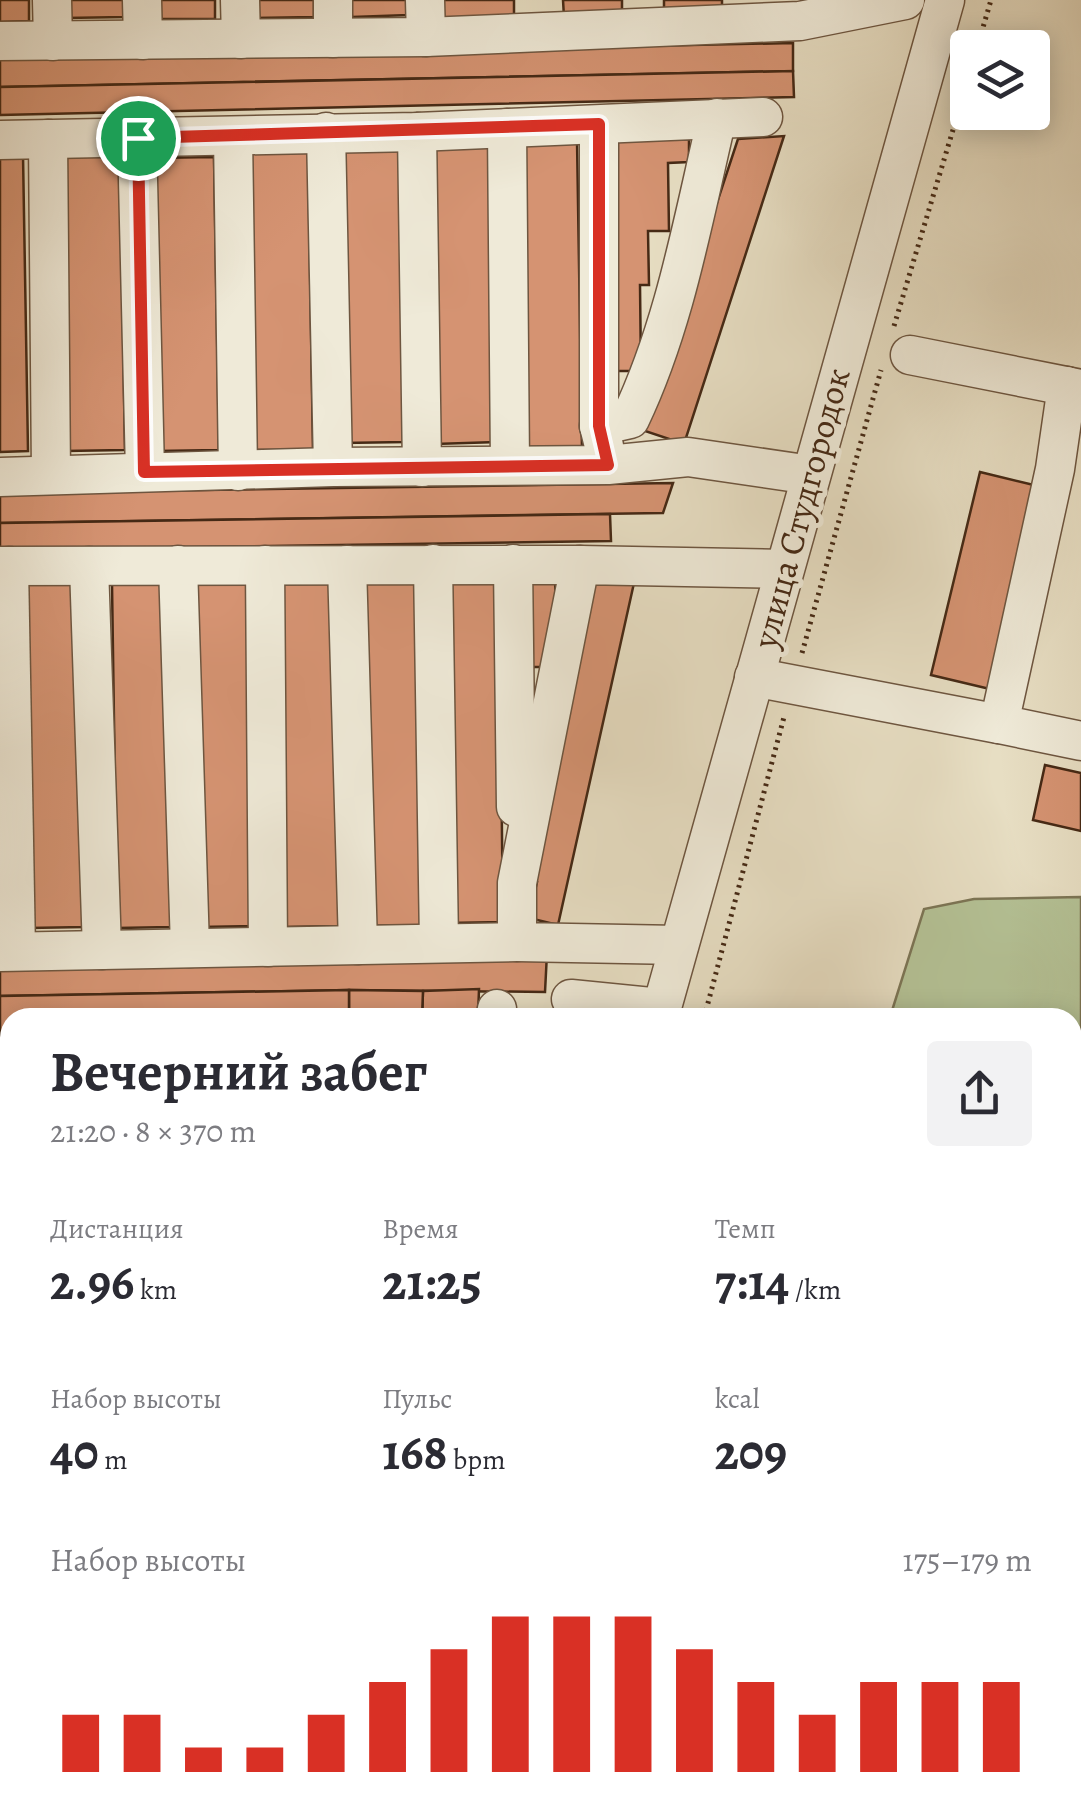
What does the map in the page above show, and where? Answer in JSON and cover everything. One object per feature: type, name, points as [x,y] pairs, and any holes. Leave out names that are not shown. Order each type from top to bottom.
[{"type":"street","points":[[52,0],[53,40]]},
{"type":"street","points":[[142,0],[143,40]]},
{"type":"street","points":[[240,0],[241,39]]},
{"type":"street","points":[[333,0],[333,38]]},
{"type":"street","points":[[0,41],[333,38],[426,19],[743,12],[800,20],[926,2]]},
{"type":"street","name":"улица Студгородок","points":[[661,1008],[811,475],[926,2]]},
{"type":"street","points":[[599,426],[630,419],[647,383],[676,293],[717,118]]},
{"type":"street","points":[[0,140],[417,132],[763,118]]},
{"type":"street","points":[[599,124],[599,426],[608,465]]},
{"type":"street","points":[[507,128],[510,465]]},
{"type":"street","points":[[326,132],[333,468]]},
{"type":"street","points":[[417,132],[422,466]]},
{"type":"street","points":[[233,136],[238,471]]},
{"type":"street","points":[[138,138],[144,472]]},
{"type":"street","points":[[48,139],[51,476]]},
{"type":"street","points":[[894,352],[1074,387],[1000,724]]},
{"type":"street","points":[[0,476],[608,465],[688,457],[811,475]]},
{"type":"street","points":[[433,564],[439,943]]},
{"type":"street","points":[[513,564],[517,942]]},
{"type":"street","points":[[679,946],[517,942],[8,952],[5,566],[580,564],[784,569]]},
{"type":"street","points":[[517,883],[580,564]]},
{"type":"street","points":[[178,565],[190,948]]},
{"type":"street","points":[[265,565],[268,946]]},
{"type":"street","points":[[347,565],[358,945]]},
{"type":"street","points":[[89,566],[102,950]]},
{"type":"street","points":[[754,676],[1081,741]]},
{"type":"street","points":[[571,999],[628,1008]]},
{"type":"path","points":[[982,30],[991,0]]},
{"type":"path","points":[[707,1008],[793,684],[894,352],[954,130]]},
{"type":"green space","points":[[1081,897],[1081,1008],[893,1008],[924,909],[974,899]]},
{"type":"building","points":[[0,0],[29,0],[29,21],[0,22]]},
{"type":"building","points":[[64,0],[124,0],[125,17],[65,18]]},
{"type":"building","points":[[155,0],[215,0],[215,19],[155,19]]},
{"type":"building","points":[[254,0],[314,0],[314,17],[254,18]]},
{"type":"building","points":[[351,0],[409,0],[409,15],[352,17]]},
{"type":"building","points":[[439,0],[514,0],[514,23],[439,23]]},
{"type":"building","points":[[563,0],[622,0],[622,16],[564,17]]},
{"type":"building","points":[[664,0],[722,0],[722,11],[664,12]]},
{"type":"building","points":[[793,43],[793,71],[0,87],[0,59]]},
{"type":"building","points":[[793,71],[794,97],[0,115],[0,87]]},
{"type":"building","points":[[784,136],[684,444],[642,430],[738,139]]},
{"type":"building","points":[[689,139],[689,162],[668,163],[669,231],[648,231],[649,285],[640,285],[641,371],[612,371],[608,141]]},
{"type":"building","points":[[577,140],[582,448],[522,449],[517,141]]},
{"type":"building","points":[[491,142],[497,442],[435,444],[430,143]]},
{"type":"building","points":[[401,146],[406,442],[342,443],[337,147]]},
{"type":"building","points":[[308,151],[313,450],[256,450],[251,153]]},
{"type":"building","points":[[23,155],[28,451],[0,452],[0,156]]},
{"type":"building","points":[[120,155],[125,450],[65,451],[60,156]]},
{"type":"building","points":[[214,157],[219,450],[157,451],[152,158]]},
{"type":"building","points":[[980,472],[1042,487],[994,690],[931,675]]},
{"type":"building","points":[[673,483],[663,513],[0,523],[0,493]]},
{"type":"building","points":[[610,514],[611,541],[0,550],[0,523]]},
{"type":"building","points":[[521,571],[555,571],[556,636],[547,667],[523,667]]},
{"type":"building","points":[[594,574],[634,583],[558,925],[529,918],[537,882],[527,879]]},
{"type":"building","points":[[499,578],[503,922],[448,923],[444,579]]},
{"type":"building","points":[[417,581],[421,925],[367,926],[362,582]]},
{"type":"building","points":[[250,582],[254,926],[200,927],[195,583]]},
{"type":"building","points":[[335,582],[340,926],[285,927],[281,583]]},
{"type":"building","points":[[80,583],[84,927],[29,928],[25,584]]},
{"type":"building","points":[[167,583],[171,927],[117,928],[112,584]]},
{"type":"building","points":[[1045,765],[1081,773],[1081,831],[1033,820]]},
{"type":"building","points":[[547,953],[545,992],[349,990],[0,996],[0,965]]},
{"type":"building","points":[[479,989],[478,1008],[422,1008],[423,991]]},
{"type":"building","points":[[349,990],[423,991],[422,1008],[349,1008]]},
{"type":"building","points":[[349,990],[349,1008],[0,1008],[0,996]]},
{"type":"route","points":[[599,124],[599,426],[608,465],[144,472],[138,138],[599,124]]}]
